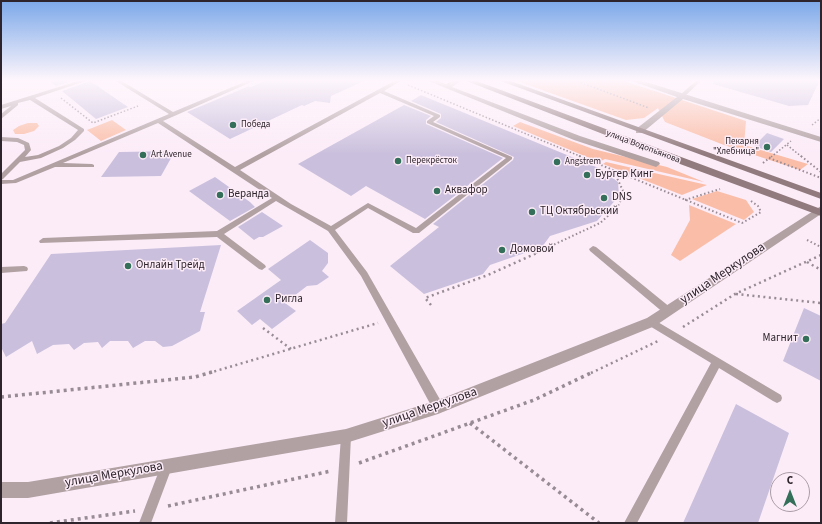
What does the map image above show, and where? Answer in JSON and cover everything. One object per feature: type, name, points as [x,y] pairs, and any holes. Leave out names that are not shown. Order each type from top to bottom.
[{"type":"main road","name":"улица Водопьянова","points":[[531,104],[683,162],[820,211]]},
{"type":"main road","name":"улица Водопьянова","points":[[567,104],[821,196]]},
{"type":"street","points":[[491,104],[577,138],[656,164]]},
{"type":"street","points":[[639,131],[672,104]]},
{"type":"street","points":[[709,104],[821,140]]},
{"type":"street","name":"улица Меркулова","points":[[1,490],[28,490],[346,436],[438,407],[651,322],[820,211]]},
{"type":"lane","points":[[1,108],[11,104]]},
{"type":"lane","points":[[1,117],[15,104]]},
{"type":"lane","points":[[18,160],[39,157],[61,147],[73,139],[82,130],[41,104]]},
{"type":"lane","points":[[156,104],[172,114]]},
{"type":"lane","points":[[1,182],[14,182],[195,104]]},
{"type":"lane","points":[[235,170],[354,104]]},
{"type":"lane","points":[[331,230],[368,204],[416,231],[510,158],[429,122],[438,116],[411,104]]},
{"type":"lane","points":[[158,120],[276,198],[331,230],[364,274],[438,407]]},
{"type":"lane","points":[[1,140],[18,140],[27,144],[28,150],[1,178]]},
{"type":"lane","points":[[53,165],[92,166]]},
{"type":"lane","points":[[43,241],[219,234],[276,198]]},
{"type":"lane","points":[[219,234],[262,267]]},
{"type":"lane","points":[[593,248],[668,311]]},
{"type":"lane","points":[[1,270],[24,270]]},
{"type":"lane","points":[[651,322],[777,398]]},
{"type":"lane","points":[[630,523],[717,362]]},
{"type":"lane","points":[[341,523],[346,436]]},
{"type":"lane","points":[[145,523],[166,467]]},
{"type":"path","points":[[70,104],[93,123],[141,104]]},
{"type":"path","points":[[455,104],[742,224],[761,212],[758,206],[750,200]]},
{"type":"path","points":[[638,104],[661,113]]},
{"type":"path","points":[[809,127],[821,118]]},
{"type":"path","points":[[760,165],[794,138]]},
{"type":"path","points":[[787,145],[821,172]]},
{"type":"path","points":[[769,158],[821,178]]},
{"type":"path","points":[[431,305],[425,298],[488,275],[600,223],[617,208],[624,193],[617,178],[622,174]]},
{"type":"path","points":[[685,200],[720,188],[726,191]]},
{"type":"path","points":[[807,240],[821,247]]},
{"type":"path","points":[[50,523],[150,509],[344,468],[534,400],[672,335],[735,294],[821,255]]},
{"type":"path","points":[[807,262],[821,270]]},
{"type":"path","points":[[735,294],[821,303]]},
{"type":"path","points":[[1,397],[195,377],[389,319]]},
{"type":"path","points":[[263,328],[292,349]]},
{"type":"path","points":[[469,423],[599,523]]},
{"type":"shaded area","points":[[582,104],[696,104],[746,121],[744,145],[808,164],[800,170],[724,145],[665,122],[658,108],[644,118],[626,120]]},
{"type":"shaded area","points":[[112,120],[126,130],[101,141],[87,130]]},
{"type":"shaded area","points":[[520,122],[593,149],[667,167],[704,182],[605,159],[599,162],[513,126]]},
{"type":"shaded area","points":[[28,123],[37,123],[39,126],[34,131],[24,134],[15,134],[13,130]]},
{"type":"shaded area","points":[[606,162],[707,185],[682,195],[603,164]]},
{"type":"shaded area","points":[[717,191],[746,200],[754,212],[744,220],[692,199]]},
{"type":"shaded area","points":[[689,205],[736,224],[680,261],[671,255],[690,220]]},
{"type":"building","points":[[78,104],[124,104],[128,107],[96,119]]},
{"type":"building","name":"Победа","points":[[205,104],[307,104],[302,105],[230,139],[187,112]]},
{"type":"building","name":"ТЦ Октябрьский","points":[[419,104],[444,104],[601,169],[618,182],[619,196],[597,221],[550,236],[542,247],[490,265],[483,274],[424,294],[390,266],[439,227],[433,224],[513,160],[514,157],[436,122],[441,118],[441,114]]},
{"type":"building","points":[[784,104],[808,104],[808,105],[789,106]]},
{"type":"building","name":"Перекрёсток","points":[[404,105],[431,116],[426,120],[426,124],[503,158],[425,219],[366,186],[351,196],[298,164]]},
{"type":"building","points":[[767,133],[784,139],[771,152],[754,146]]},
{"type":"building","points":[[175,151],[161,176],[101,177],[119,152]]},
{"type":"building","points":[[215,177],[255,207],[230,221],[189,191]]},
{"type":"building","points":[[262,212],[283,226],[263,237],[259,237],[254,240],[238,227]]},
{"type":"building","points":[[310,240],[328,253],[328,263],[322,271],[329,277],[317,285],[307,286],[285,303],[296,311],[272,329],[260,319],[252,325],[237,311],[281,280],[268,269]]},
{"type":"building","points":[[221,245],[200,312],[205,312],[200,331],[172,346],[163,347],[155,341],[145,341],[133,348],[128,341],[110,341],[102,348],[98,342],[84,343],[74,350],[69,344],[53,345],[37,354],[32,341],[6,357],[1,347],[1,324],[5,323],[51,254]]},
{"type":"building","name":"Магнит","points":[[804,308],[821,316],[821,381],[783,361]]},
{"type":"building","points":[[736,404],[789,433],[776,472],[770,472],[770,488],[758,523],[683,523]]},
{"type":"place","name":"Победа","points":[[233,125]]},
{"type":"place","name":"Пекарня \"Хлебница\"","points":[[767,147]]},
{"type":"place","name":"Art Avenue","points":[[143,155]]},
{"type":"place","name":"Перекрёсток","points":[[398,161]]},
{"type":"place","name":"Angstrem","points":[[557,162]]},
{"type":"place","name":"Бургер Кинг","points":[[587,175]]},
{"type":"place","name":"Аквафор","points":[[437,191]]},
{"type":"place","name":"Веранда","points":[[220,195]]},
{"type":"place","name":"DNS","points":[[604,198]]},
{"type":"place","name":"ТЦ Октябрьский","points":[[532,212]]},
{"type":"place","name":"Домовой","points":[[502,250]]},
{"type":"place","name":"Онлайн Трейд","points":[[128,266]]},
{"type":"place","name":"Ригла","points":[[267,300]]},
{"type":"place","name":"Магнит","points":[[806,339]]}]
